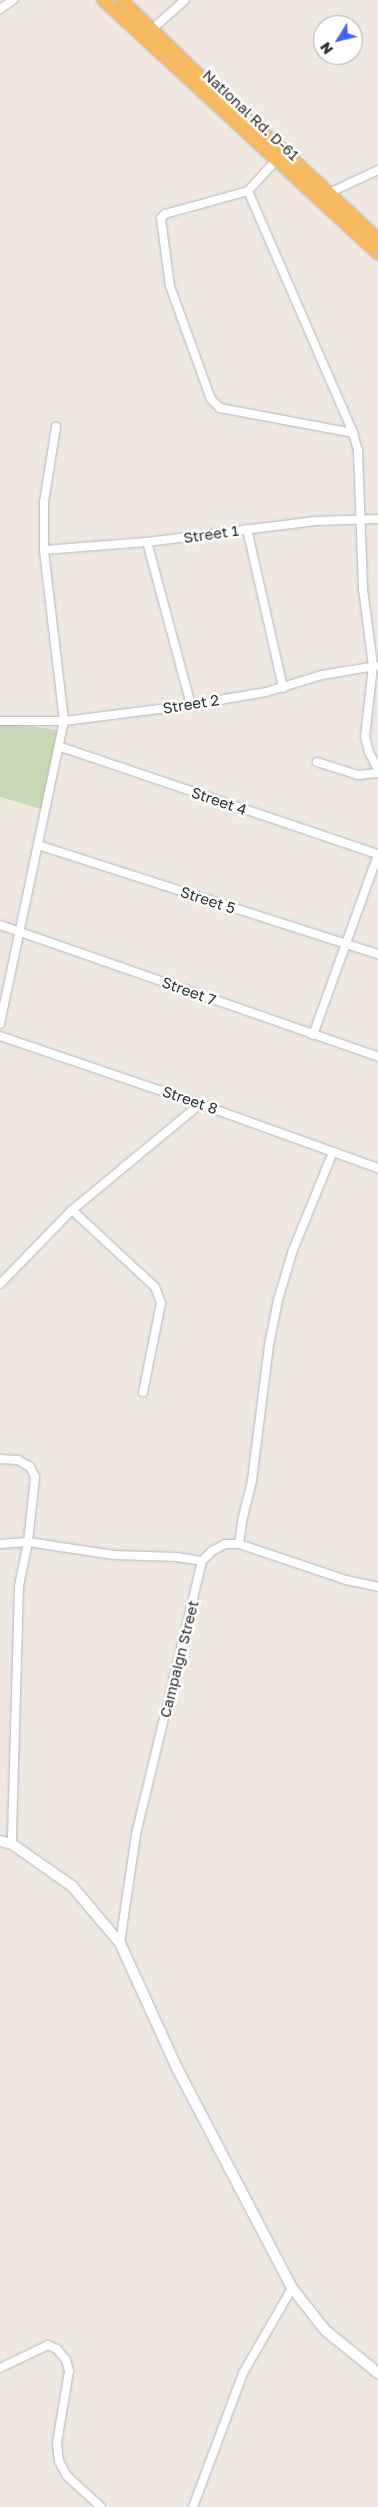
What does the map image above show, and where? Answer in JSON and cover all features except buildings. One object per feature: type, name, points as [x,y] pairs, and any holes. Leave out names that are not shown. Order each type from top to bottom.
[{"type":"highway","name":"National Rd. D-61","points":[[103,0],[280,156],[330,193],[378,239]]},
{"type":"highway","name":"National Rd. D-61","points":[[122,0],[378,254]]},
{"type":"street","points":[[0,9],[13,0]]},
{"type":"street","points":[[151,30],[185,0]]},
{"type":"street","points":[[280,156],[248,191],[165,214],[161,218],[174,301],[210,399],[220,408],[353,433]]},
{"type":"street","points":[[330,193],[378,170]]},
{"type":"street","points":[[248,191],[353,433],[358,451],[363,589],[375,666],[366,737],[369,752],[378,772],[358,775],[317,762]]},
{"type":"street","points":[[0,1024],[64,721],[44,550],[44,502],[56,427]]},
{"type":"street","name":"Street 1","points":[[44,550],[147,542],[316,521],[378,519]]},
{"type":"street","points":[[248,529],[283,688]]},
{"type":"street","points":[[147,542],[191,705]]},
{"type":"street","name":"Street 2","points":[[0,721],[64,721],[191,705],[283,688],[322,675],[375,666]]},
{"type":"street","name":"Street 4","points":[[60,747],[378,854]]},
{"type":"street","name":"Street 5","points":[[38,845],[378,954]]},
{"type":"street","points":[[313,1035],[344,943],[378,854]]},
{"type":"street","name":"Street 7","points":[[0,925],[378,1056]]},
{"type":"street","name":"Street 8","points":[[0,1036],[200,1104],[378,1168]]},
{"type":"street","points":[[0,1284],[72,1210],[200,1104]]},
{"type":"street","points":[[239,1544],[252,1480],[268,1354],[278,1300],[292,1250],[333,1152]]},
{"type":"street","points":[[72,1210],[155,1287],[161,1304],[143,1392]]},
{"type":"street","points":[[0,1459],[18,1460],[30,1467],[35,1477],[28,1542],[19,1586],[12,1844]]},
{"type":"street","points":[[0,1544],[28,1542],[114,1555],[177,1557],[202,1561],[212,1551],[225,1544],[239,1544],[346,1580],[378,1587]]},
{"type":"street","name":"Campaign Street","points":[[120,1943],[136,1834],[202,1561]]},
{"type":"street","points":[[0,1840],[12,1844],[72,1886],[120,1943],[177,2068],[292,2288],[325,2330],[378,2373]]},
{"type":"street","points":[[193,2507],[243,2373],[292,2288]]},
{"type":"street","points":[[0,2368],[48,2345],[57,2349],[66,2360],[69,2371],[57,2443],[59,2462],[67,2476],[101,2507]]},
{"type":"green space","points":[[0,722],[65,731],[45,810],[0,797]]}]
